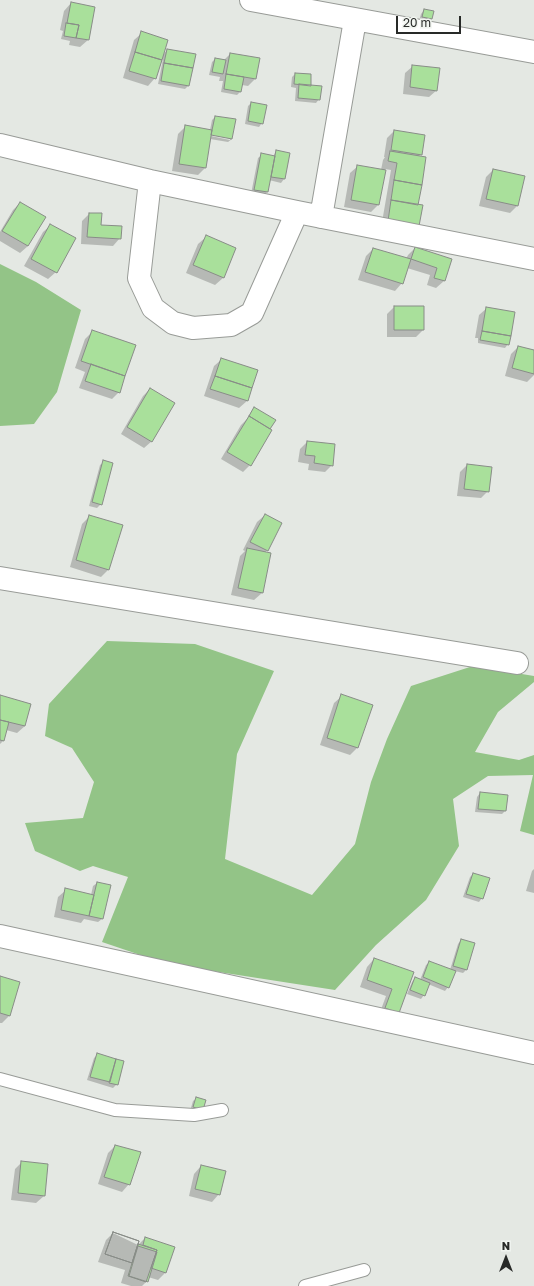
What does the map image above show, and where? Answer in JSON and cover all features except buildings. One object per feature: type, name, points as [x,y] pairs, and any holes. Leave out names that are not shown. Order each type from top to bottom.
[{"type":"street","points":[[251,0],[534,52]]},
{"type":"street","points":[[321,217],[355,20]]},
{"type":"street","points":[[0,145],[150,181],[321,217],[534,259]]},
{"type":"street","points":[[150,181],[139,278],[153,308],[173,323],[193,328],[231,325],[252,313],[297,212]]},
{"type":"street","points":[[0,578],[517,663]]},
{"type":"street","points":[[0,936],[534,1053]]},
{"type":"lane","points":[[0,1079],[115,1110],[194,1115],[222,1110]]},
{"type":"lane","points":[[305,1286],[364,1270]]},
{"type":"green space","points":[[0,264],[36,282],[81,310],[57,392],[34,424],[0,426]]},
{"type":"green space","points":[[107,641],[195,644],[274,671],[237,754],[225,859],[312,895],[355,844],[371,782],[387,739],[411,686],[473,666],[534,676],[534,682],[498,712],[475,752],[519,760],[534,755],[534,835],[520,831],[533,775],[488,776],[453,799],[459,846],[426,900],[376,945],[335,990],[167,964],[102,942],[128,877],[93,866],[80,871],[35,851],[25,823],[83,818],[94,782],[72,748],[45,736],[49,704]]}]
